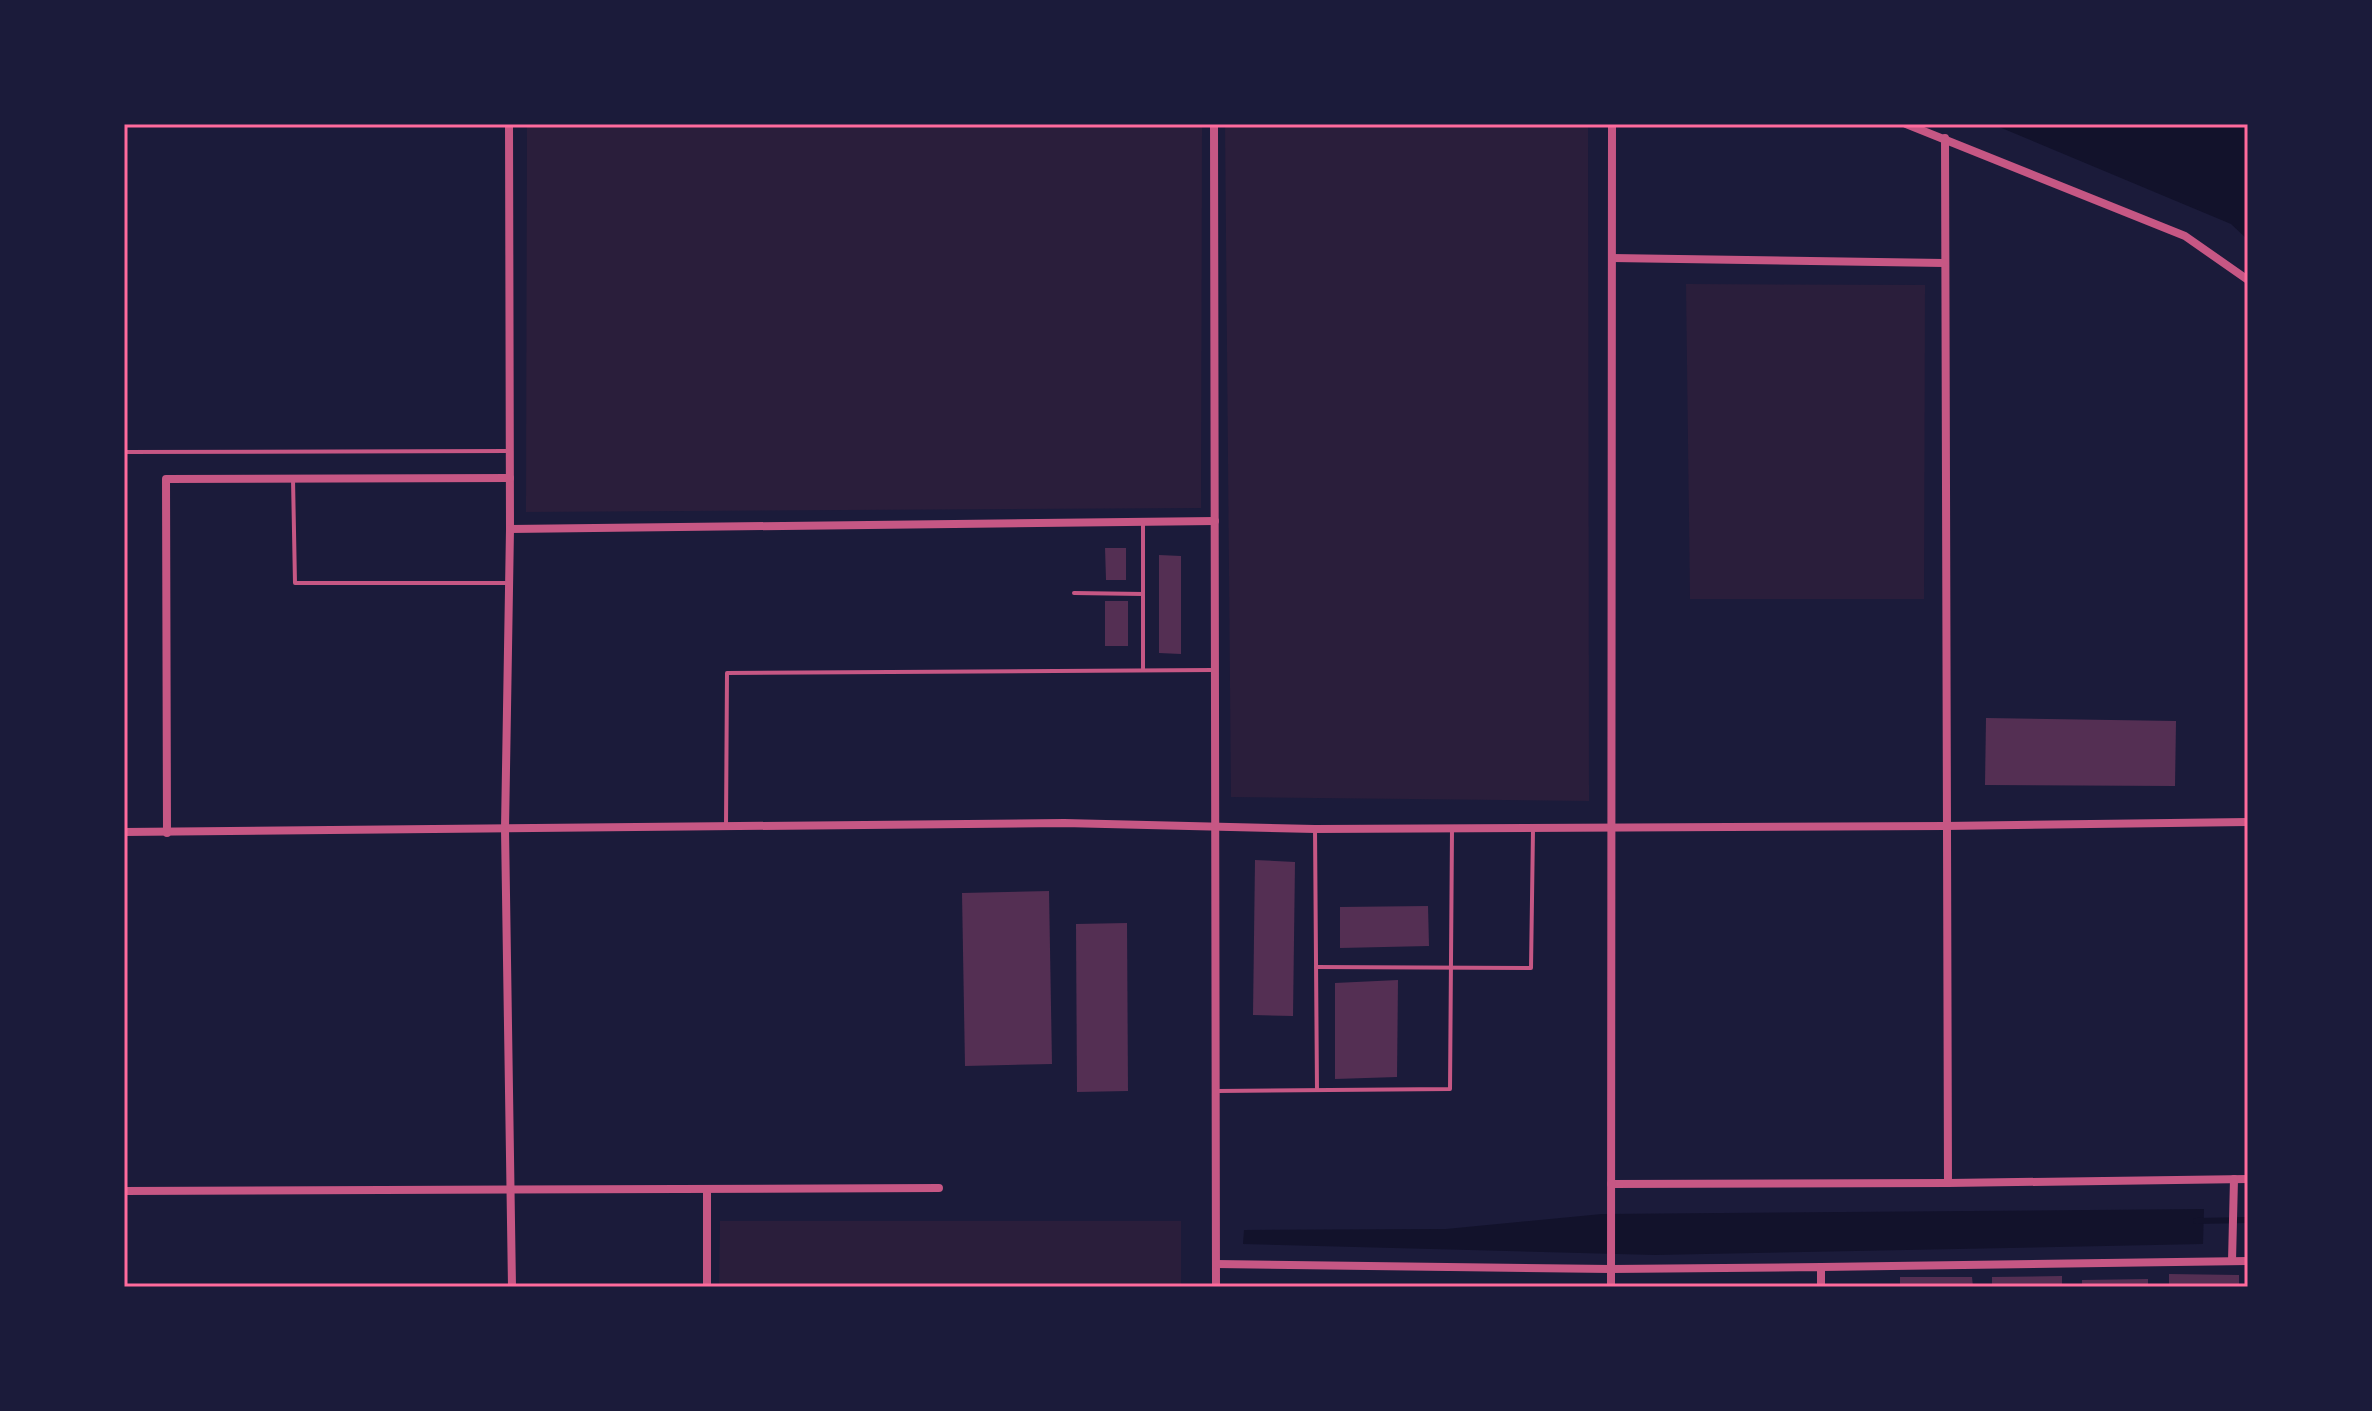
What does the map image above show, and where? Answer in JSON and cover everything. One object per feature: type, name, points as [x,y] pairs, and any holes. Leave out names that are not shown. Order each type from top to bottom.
[{"type":"street","points":[[509,124],[510,583],[505,829],[512,1287]]},
{"type":"street","points":[[1214,124],[1216,1287]]},
{"type":"street","points":[[1611,1287],[1612,124]]},
{"type":"street","points":[[1906,124],[2185,236],[2248,280]]},
{"type":"street","points":[[1945,138],[1948,1183]]},
{"type":"street","points":[[1612,258],[1944,263]]},
{"type":"street","points":[[167,833],[166,479],[510,478]]},
{"type":"street","points":[[510,529],[1215,521]]},
{"type":"street","points":[[124,832],[1064,823],[1315,829],[2248,822]]},
{"type":"street","points":[[2232,1261],[2234,1179]]},
{"type":"street","points":[[1611,1184],[2248,1179]]},
{"type":"street","points":[[124,1191],[939,1188]]},
{"type":"street","points":[[707,1189],[707,1287]]},
{"type":"street","points":[[1216,1264],[1821,1267],[2248,1261]]},
{"type":"street","points":[[1821,1267],[1821,1287]]},
{"type":"lane","points":[[124,452],[510,451]]},
{"type":"lane","points":[[293,479],[295,583],[510,583]]},
{"type":"lane","points":[[1143,522],[1143,670]]},
{"type":"lane","points":[[1074,593],[1143,594]]},
{"type":"lane","points":[[726,826],[727,673],[1216,670]]},
{"type":"lane","points":[[1316,967],[1531,968],[1533,827]]},
{"type":"lane","points":[[1215,1091],[1450,1089],[1452,828]]},
{"type":"lane","points":[[1315,829],[1317,1090]]},
{"type":"shaded area","points":[[527,124],[1202,124],[1201,508],[526,512]]},
{"type":"shaded area","points":[[1225,124],[1588,124],[1589,801],[1231,797]]},
{"type":"shaded area","points":[[1992,124],[2248,124],[2248,240],[2231,224]]},
{"type":"shaded area","points":[[1686,284],[1925,285],[1924,599],[1690,599]]},
{"type":"shaded area","points":[[2204,1209],[2203,1244],[1655,1255],[1243,1244],[1244,1230],[1446,1229],[1602,1214]]},
{"type":"shaded area","points":[[720,1221],[1181,1221],[1181,1287],[719,1287]]},
{"type":"building","points":[[1105,548],[1126,548],[1126,580],[1106,580]]},
{"type":"building","points":[[1159,555],[1181,556],[1181,654],[1159,653]]},
{"type":"building","points":[[1105,601],[1128,601],[1128,646],[1105,646]]},
{"type":"building","points":[[1986,718],[2176,721],[2175,786],[1985,785]]},
{"type":"building","points":[[1255,860],[1295,862],[1293,1016],[1253,1015]]},
{"type":"building","points":[[1049,891],[1052,1064],[965,1066],[962,893]]},
{"type":"building","points":[[1428,906],[1429,946],[1340,948],[1340,907]]},
{"type":"building","points":[[1127,923],[1128,1091],[1077,1092],[1076,924]]},
{"type":"building","points":[[1398,980],[1397,1077],[1335,1079],[1335,983]]},
{"type":"building","points":[[2169,1274],[2239,1275],[2239,1287],[2169,1287]]},
{"type":"building","points":[[2062,1276],[2062,1287],[1992,1287],[1992,1277]]},
{"type":"building","points":[[1900,1277],[1972,1277],[1973,1287],[1900,1287]]},
{"type":"building","points":[[2148,1279],[2148,1287],[2082,1287],[2082,1280]]},
{"type":"waterway","points":[[2196,1221],[2248,1220]]}]
